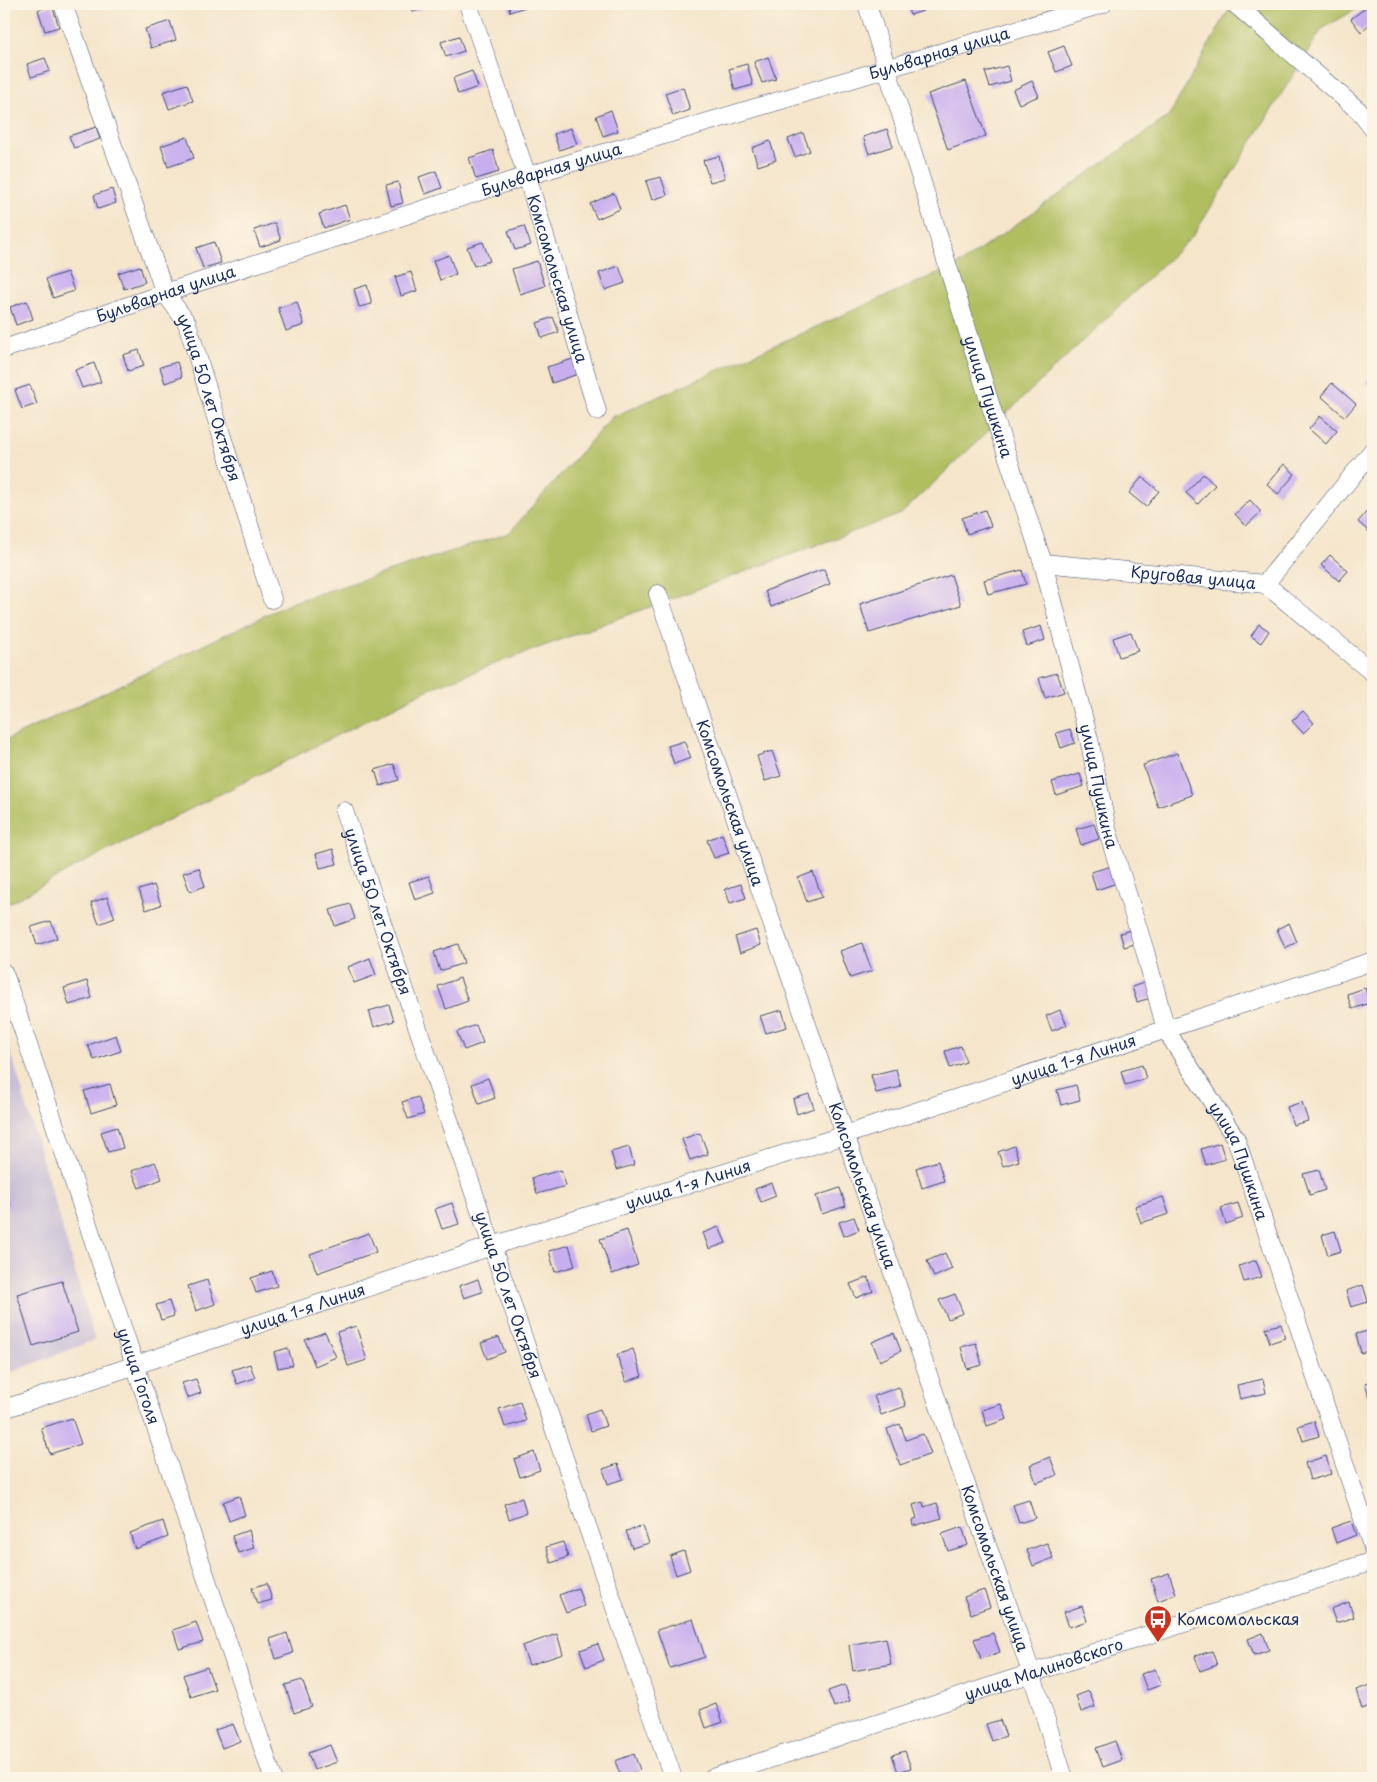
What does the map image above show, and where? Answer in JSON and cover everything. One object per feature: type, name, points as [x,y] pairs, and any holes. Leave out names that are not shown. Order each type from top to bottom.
[{"type":"street","name":"улица 50 лет Октября","points":[[63,4],[165,293],[187,323],[272,599]]},
{"type":"street","name":"Комсомольская улица","points":[[468,4],[527,176],[597,411]]},
{"type":"street","name":"улица Пушкина","points":[[867,4],[990,403],[1043,563],[1089,739],[1106,830],[1145,951],[1166,1030],[1236,1139],[1373,1549]]},
{"type":"street","name":"Бульварная улица","points":[[4,348],[165,293],[527,176],[1103,4]]},
{"type":"street","points":[[1235,4],[1359,111],[1373,128]]},
{"type":"street","points":[[1265,584],[1373,450]]},
{"type":"street","name":"Круговая улица","points":[[1043,563],[1265,584],[1373,673]]},
{"type":"street","name":"Комсомольская улица","points":[[658,594],[1031,1672],[1064,1778]]},
{"type":"street","name":"улица 50 лет Октября","points":[[344,811],[673,1778]]},
{"type":"street","name":"улица 1-я Линия","points":[[4,1409],[492,1246],[845,1135],[1373,961]]},
{"type":"street","name":"улица Гоголя","points":[[4,973],[273,1778]]},
{"type":"street","name":"улица Малиновского","points":[[712,1778],[1373,1561]]},
{"type":"shaded area","points":[[4,1029],[95,1340],[4,1375]]},
{"type":"green space","points":[[1232,4],[1365,4],[1322,29],[1193,236],[901,514],[433,687],[79,865],[4,906],[4,741],[293,602],[509,533],[612,417],[963,262],[1169,116]]},
{"type":"building","points":[[410,4],[429,4],[430,6],[413,12]]},
{"type":"building","points":[[508,4],[527,4],[528,6],[510,12]]},
{"type":"building","points":[[906,4],[921,4],[923,11],[910,15]]},
{"type":"building","points":[[1370,4],[1373,8],[1373,21],[1361,32],[1351,19]]},
{"type":"building","points":[[52,5],[59,27],[45,31],[38,10]]},
{"type":"building","points":[[170,21],[176,40],[151,48],[145,29]]},
{"type":"building","points":[[459,36],[464,51],[446,57],[441,42]]},
{"type":"building","points":[[1064,46],[1072,66],[1056,72],[1048,52]]},
{"type":"building","points":[[768,57],[776,79],[762,83],[754,62]]},
{"type":"building","points":[[45,58],[50,71],[31,77],[27,64]]},
{"type":"building","points":[[747,64],[753,85],[735,90],[729,69]]},
{"type":"building","points":[[1007,66],[1011,81],[990,87],[985,72]]},
{"type":"building","points":[[472,71],[478,87],[458,94],[453,78]]},
{"type":"building","points":[[966,81],[986,136],[948,150],[928,94]]},
{"type":"building","points":[[1032,81],[1039,96],[1019,104],[1013,90]]},
{"type":"building","points":[[187,84],[193,101],[169,109],[163,92]]},
{"type":"building","points":[[683,87],[690,110],[673,116],[665,93]]},
{"type":"building","points":[[611,110],[618,131],[603,136],[596,116]]},
{"type":"building","points":[[96,127],[100,139],[74,148],[69,136]]},
{"type":"building","points":[[571,128],[577,144],[559,150],[554,134]]},
{"type":"building","points":[[887,129],[893,146],[869,154],[863,137]]},
{"type":"building","points":[[803,133],[810,151],[795,157],[788,139]]},
{"type":"building","points":[[187,137],[194,158],[168,167],[161,146]]},
{"type":"building","points":[[770,141],[776,160],[758,166],[752,148]]},
{"type":"building","points":[[493,150],[499,172],[476,179],[469,158]]},
{"type":"building","points":[[719,156],[725,178],[710,182],[703,160]]},
{"type":"building","points":[[436,171],[442,188],[425,194],[419,177]]},
{"type":"building","points":[[661,177],[667,195],[652,200],[646,181]]},
{"type":"building","points":[[398,182],[403,203],[391,206],[386,185]]},
{"type":"building","points":[[112,189],[116,203],[98,209],[94,195]]},
{"type":"building","points":[[614,193],[620,209],[597,219],[590,204]]},
{"type":"building","points":[[345,205],[350,219],[324,228],[319,214]]},
{"type":"building","points":[[275,223],[281,240],[260,247],[254,230]]},
{"type":"building","points":[[524,226],[531,245],[515,250],[508,231]]},
{"type":"building","points":[[214,242],[221,263],[203,268],[196,248]]},
{"type":"building","points":[[483,242],[490,261],[474,266],[467,247]]},
{"type":"building","points":[[449,255],[456,274],[440,280],[433,261]]},
{"type":"building","points":[[537,261],[545,286],[520,294],[512,269]]},
{"type":"building","points":[[140,266],[145,282],[124,289],[118,273]]},
{"type":"building","points":[[619,266],[625,283],[605,290],[599,273]]},
{"type":"building","points":[[67,272],[74,291],[53,298],[46,279]]},
{"type":"building","points":[[411,272],[417,291],[401,296],[395,277]]},
{"type":"building","points":[[367,285],[372,304],[359,307],[354,289]]},
{"type":"building","points":[[27,301],[33,319],[16,325],[10,307]]},
{"type":"building","points":[[297,302],[304,325],[286,331],[278,308]]},
{"type":"building","points":[[553,317],[559,332],[542,338],[537,323]]},
{"type":"building","points":[[139,350],[144,366],[128,371],[123,355]]},
{"type":"building","points":[[573,359],[578,374],[552,383],[547,367]]},
{"type":"building","points":[[177,362],[182,377],[165,383],[160,367]]},
{"type":"building","points":[[94,363],[101,382],[82,388],[75,370]]},
{"type":"building","points":[[1373,374],[1373,389],[1366,382]]},
{"type":"building","points":[[1332,383],[1356,404],[1345,417],[1321,396]]},
{"type":"building","points":[[30,385],[37,404],[22,409],[15,390]]},
{"type":"building","points":[[1320,416],[1337,431],[1326,444],[1309,429]]},
{"type":"building","points":[[1284,464],[1295,474],[1278,494],[1267,484]]},
{"type":"building","points":[[1203,474],[1215,485],[1198,504],[1186,493]]},
{"type":"building","points":[[1142,477],[1159,491],[1146,507],[1129,493]]},
{"type":"building","points":[[1250,500],[1261,512],[1246,526],[1235,514]]},
{"type":"building","points":[[985,510],[991,526],[967,534],[962,518]]},
{"type":"building","points":[[1368,510],[1373,514],[1373,535],[1358,522]]},
{"type":"building","points":[[1330,555],[1348,571],[1339,581],[1321,565]]},
{"type":"building","points":[[824,569],[830,584],[771,607],[765,591]]},
{"type":"building","points":[[1022,570],[1026,584],[988,594],[984,580]]},
{"type":"building","points":[[951,575],[961,605],[869,633],[860,604]]},
{"type":"building","points":[[1259,624],[1269,631],[1261,643],[1251,636]]},
{"type":"building","points":[[1041,626],[1045,640],[1027,646],[1022,632]]},
{"type":"building","points":[[1131,632],[1138,651],[1119,657],[1113,638]]},
{"type":"building","points":[[1057,673],[1064,692],[1045,698],[1039,678]]},
{"type":"building","points":[[1303,711],[1314,723],[1303,733],[1292,721]]},
{"type":"building","points":[[1070,729],[1075,743],[1061,748],[1056,733]]},
{"type":"building","points":[[684,741],[691,758],[674,764],[668,746]]},
{"type":"building","points":[[772,751],[781,776],[765,781],[757,756]]},
{"type":"building","points":[[1177,753],[1192,795],[1158,807],[1143,765]]},
{"type":"building","points":[[394,764],[399,780],[380,786],[375,770]]},
{"type":"building","points":[[1080,774],[1084,786],[1056,795],[1052,782]]},
{"type":"building","points":[[1094,824],[1099,839],[1081,845],[1076,829]]},
{"type":"building","points":[[722,834],[729,853],[714,858],[707,840]]},
{"type":"building","points":[[333,849],[337,864],[320,868],[316,854]]},
{"type":"building","points":[[1112,866],[1117,883],[1096,890],[1091,872]]},
{"type":"building","points":[[199,868],[205,886],[190,892],[183,873]]},
{"type":"building","points":[[813,872],[822,897],[807,902],[798,878]]},
{"type":"building","points":[[429,876],[435,893],[415,900],[409,882]]},
{"type":"building","points":[[741,884],[746,898],[730,903],[725,889]]},
{"type":"building","points":[[154,885],[161,905],[146,910],[139,890]]},
{"type":"building","points":[[107,897],[115,918],[99,924],[91,903]]},
{"type":"building","points":[[350,904],[355,919],[335,926],[330,910]]},
{"type":"building","points":[[51,921],[57,938],[37,945],[31,927]]},
{"type":"building","points":[[1289,923],[1297,942],[1285,948],[1277,929]]},
{"type":"building","points":[[1134,929],[1138,943],[1124,947],[1120,933]]},
{"type":"building","points":[[756,930],[761,945],[740,953],[735,937]]},
{"type":"building","points":[[862,943],[872,971],[850,978],[840,951]]},
{"type":"building","points":[[458,944],[464,963],[440,971],[434,952]]},
{"type":"building","points":[[370,958],[376,975],[354,983],[348,967]]},
{"type":"building","points":[[460,978],[468,1001],[446,1009],[438,986]]},
{"type":"building","points":[[87,981],[92,998],[69,1005],[64,988]]},
{"type":"building","points":[[1149,981],[1154,997],[1137,1002],[1132,987]]},
{"type":"building","points":[[1365,988],[1370,1003],[1352,1009],[1347,994]]},
{"type":"building","points":[[389,1005],[394,1021],[374,1027],[369,1011]]},
{"type":"building","points":[[782,1010],[787,1027],[766,1033],[760,1016]]},
{"type":"building","points":[[1060,1010],[1067,1025],[1052,1031],[1046,1016]]},
{"type":"building","points":[[476,1025],[483,1043],[464,1050],[457,1032]]},
{"type":"building","points":[[116,1035],[121,1051],[94,1060],[88,1045]]},
{"type":"building","points":[[961,1046],[966,1062],[950,1068],[945,1051]]},
{"type":"building","points":[[1142,1065],[1146,1079],[1125,1085],[1121,1071]]},
{"type":"building","points":[[896,1069],[901,1087],[876,1093],[871,1075]]},
{"type":"building","points":[[488,1078],[495,1098],[479,1104],[472,1084]]},
{"type":"building","points":[[110,1084],[116,1105],[91,1113],[84,1091]]},
{"type":"building","points":[[1076,1085],[1080,1100],[1061,1105],[1057,1090]]},
{"type":"building","points":[[809,1094],[814,1108],[797,1114],[793,1099]]},
{"type":"building","points":[[418,1097],[424,1114],[408,1119],[402,1102]]},
{"type":"building","points":[[1302,1102],[1308,1121],[1293,1125],[1287,1107]]},
{"type":"building","points":[[117,1127],[123,1148],[108,1152],[101,1132]]},
{"type":"building","points":[[700,1133],[708,1154],[690,1160],[682,1139]]},
{"type":"building","points":[[1220,1143],[1225,1159],[1206,1165],[1201,1149]]},
{"type":"building","points":[[1014,1146],[1019,1161],[1003,1166],[998,1152]]},
{"type":"building","points":[[629,1147],[634,1165],[616,1170],[611,1152]]},
{"type":"building","points":[[938,1161],[944,1181],[922,1188],[916,1168]]},
{"type":"building","points":[[155,1162],[162,1179],[139,1188],[132,1171]]},
{"type":"building","points":[[561,1170],[566,1186],[537,1194],[532,1178]]},
{"type":"building","points":[[1319,1170],[1325,1190],[1310,1195],[1303,1174]]},
{"type":"building","points":[[771,1183],[776,1196],[761,1202],[755,1189]]},
{"type":"building","points":[[4,1186],[11,1207],[4,1209]]},
{"type":"building","points":[[840,1188],[846,1206],[822,1214],[816,1196]]},
{"type":"building","points":[[1163,1197],[1169,1214],[1141,1223],[1135,1206]]},
{"type":"building","points":[[452,1203],[459,1224],[442,1229],[435,1209]]},
{"type":"building","points":[[1238,1203],[1243,1218],[1226,1224],[1221,1208]]},
{"type":"building","points":[[854,1217],[859,1230],[844,1236],[839,1222]]},
{"type":"building","points":[[719,1227],[726,1243],[709,1249],[703,1233]]},
{"type":"building","points":[[627,1230],[638,1265],[612,1274],[600,1239]]},
{"type":"building","points":[[1335,1231],[1341,1251],[1328,1255],[1322,1235]]},
{"type":"building","points":[[369,1233],[376,1252],[317,1273],[310,1254]]},
{"type":"building","points":[[569,1245],[575,1266],[555,1272],[549,1251]]},
{"type":"building","points":[[945,1253],[952,1269],[934,1277],[927,1261]]},
{"type":"building","points":[[1256,1260],[1262,1277],[1244,1282],[1239,1266]]},
{"type":"building","points":[[272,1271],[277,1286],[256,1293],[251,1278]]},
{"type":"building","points":[[868,1277],[873,1291],[856,1298],[850,1284]]},
{"type":"building","points":[[478,1279],[482,1292],[464,1298],[459,1286]]},
{"type":"building","points":[[207,1280],[215,1304],[196,1311],[188,1286]]},
{"type":"building","points":[[62,1281],[78,1332],[33,1346],[17,1294]]},
{"type":"building","points":[[1363,1285],[1368,1302],[1351,1307],[1346,1291]]},
{"type":"building","points":[[955,1294],[963,1313],[948,1319],[939,1300]]},
{"type":"building","points":[[169,1301],[174,1316],[161,1320],[156,1305]]},
{"type":"building","points":[[1281,1324],[1285,1338],[1270,1343],[1265,1328]]},
{"type":"building","points":[[356,1326],[367,1360],[348,1366],[337,1332]]},
{"type":"building","points":[[1372,1330],[1373,1349],[1361,1353],[1356,1334]]},
{"type":"building","points":[[325,1332],[336,1357],[315,1366],[305,1340]]},
{"type":"building","points":[[894,1333],[901,1351],[880,1361],[872,1342]]},
{"type":"building","points":[[499,1337],[505,1352],[487,1359],[481,1343]]},
{"type":"building","points":[[976,1343],[982,1365],[967,1369],[961,1347]]},
{"type":"building","points":[[288,1348],[293,1365],[278,1368],[274,1352]]},
{"type":"building","points":[[633,1349],[642,1376],[626,1382],[617,1355]]},
{"type":"building","points":[[250,1364],[255,1378],[237,1384],[232,1370]]},
{"type":"building","points":[[196,1379],[201,1393],[187,1398],[182,1383]]},
{"type":"building","points":[[1263,1379],[1266,1393],[1240,1399],[1237,1385]]},
{"type":"building","points":[[1373,1380],[1373,1398],[1370,1399],[1365,1383]]},
{"type":"building","points":[[899,1387],[906,1406],[881,1415],[874,1396]]},
{"type":"building","points":[[520,1402],[526,1421],[505,1427],[499,1409]]},
{"type":"building","points":[[1001,1404],[1007,1419],[987,1426],[982,1410]]},
{"type":"building","points":[[600,1409],[606,1426],[591,1431],[586,1414]]},
{"type":"building","points":[[72,1418],[81,1444],[50,1454],[41,1428]]},
{"type":"building","points":[[1314,1421],[1319,1436],[1303,1441],[1298,1426]]},
{"type":"building","points":[[900,1424],[906,1440],[923,1434],[931,1454],[900,1465],[887,1429]]},
{"type":"building","points":[[534,1452],[540,1470],[520,1477],[514,1459]]},
{"type":"building","points":[[1326,1456],[1331,1474],[1310,1480],[1305,1463]]},
{"type":"building","points":[[1050,1457],[1057,1475],[1036,1483],[1030,1465]]},
{"type":"building","points":[[618,1464],[623,1479],[608,1484],[603,1469]]},
{"type":"building","points":[[239,1496],[245,1515],[229,1521],[223,1502]]},
{"type":"building","points":[[522,1498],[526,1513],[509,1519],[504,1504]]},
{"type":"building","points":[[1029,1500],[1035,1518],[1019,1523],[1013,1505]]},
{"type":"building","points":[[923,1502],[924,1507],[937,1503],[942,1518],[913,1526],[912,1520],[917,1518],[913,1505]]},
{"type":"building","points":[[163,1521],[168,1537],[135,1549],[130,1533]]},
{"type":"building","points":[[1351,1521],[1356,1535],[1336,1543],[1331,1528]]},
{"type":"building","points":[[643,1526],[649,1543],[632,1548],[626,1531]]},
{"type":"building","points":[[962,1527],[968,1545],[948,1551],[942,1534]]},
{"type":"building","points":[[249,1530],[254,1548],[238,1553],[232,1536]]},
{"type":"building","points":[[563,1542],[568,1557],[551,1563],[546,1547]]},
{"type":"building","points":[[1047,1543],[1053,1558],[1033,1566],[1027,1550]]},
{"type":"building","points":[[684,1551],[690,1570],[676,1575],[670,1556]]},
{"type":"building","points":[[1169,1573],[1176,1594],[1158,1601],[1151,1579]]},
{"type":"building","points":[[267,1583],[272,1600],[257,1604],[252,1588]]},
{"type":"building","points":[[578,1588],[584,1606],[566,1613],[559,1595]]},
{"type":"building","points":[[984,1590],[990,1607],[971,1614],[964,1597]]},
{"type":"building","points":[[1349,1602],[1354,1617],[1336,1623],[1331,1609]]},
{"type":"building","points":[[1082,1606],[1087,1621],[1069,1627],[1064,1612]]},
{"type":"building","points":[[693,1619],[705,1657],[670,1668],[657,1630]]},
{"type":"building","points":[[196,1622],[203,1642],[179,1649],[173,1630]]},
{"type":"building","points":[[287,1633],[293,1653],[276,1659],[270,1639]]},
{"type":"building","points":[[993,1633],[1000,1652],[981,1659],[974,1639]]},
{"type":"building","points":[[1263,1633],[1269,1650],[1254,1655],[1248,1639]]},
{"type":"building","points":[[557,1634],[563,1654],[529,1665],[522,1646]]},
{"type":"building","points":[[886,1638],[891,1664],[853,1671],[849,1645]]},
{"type":"building","points":[[598,1644],[604,1660],[586,1667],[580,1650]]},
{"type":"building","points":[[1212,1651],[1217,1665],[1200,1671],[1195,1656]]},
{"type":"building","points":[[207,1667],[215,1689],[191,1697],[183,1675]]},
{"type":"building","points":[[1155,1669],[1161,1685],[1147,1690],[1141,1674]]},
{"type":"building","points":[[302,1680],[312,1707],[294,1713],[285,1685]]},
{"type":"building","points":[[1373,1684],[1373,1705],[1362,1709],[1356,1690]]},
{"type":"building","points":[[845,1685],[850,1701],[834,1707],[828,1691]]},
{"type":"building","points":[[1089,1691],[1095,1707],[1081,1712],[1076,1696]]},
{"type":"building","points":[[716,1704],[723,1722],[706,1728],[700,1710]]},
{"type":"building","points":[[1000,1720],[1006,1736],[992,1741],[986,1724]]},
{"type":"building","points":[[233,1724],[240,1741],[222,1748],[215,1730]]},
{"type":"building","points":[[1115,1741],[1122,1760],[1103,1767],[1096,1748]]},
{"type":"building","points":[[330,1745],[337,1762],[314,1770],[308,1753]]},
{"type":"building","points":[[905,1751],[911,1768],[898,1772],[892,1755]]},
{"type":"building","points":[[634,1754],[640,1770],[621,1777],[615,1761]]},
{"type":"place","name":"Комсомольская","points":[[1158,1643]]}]
